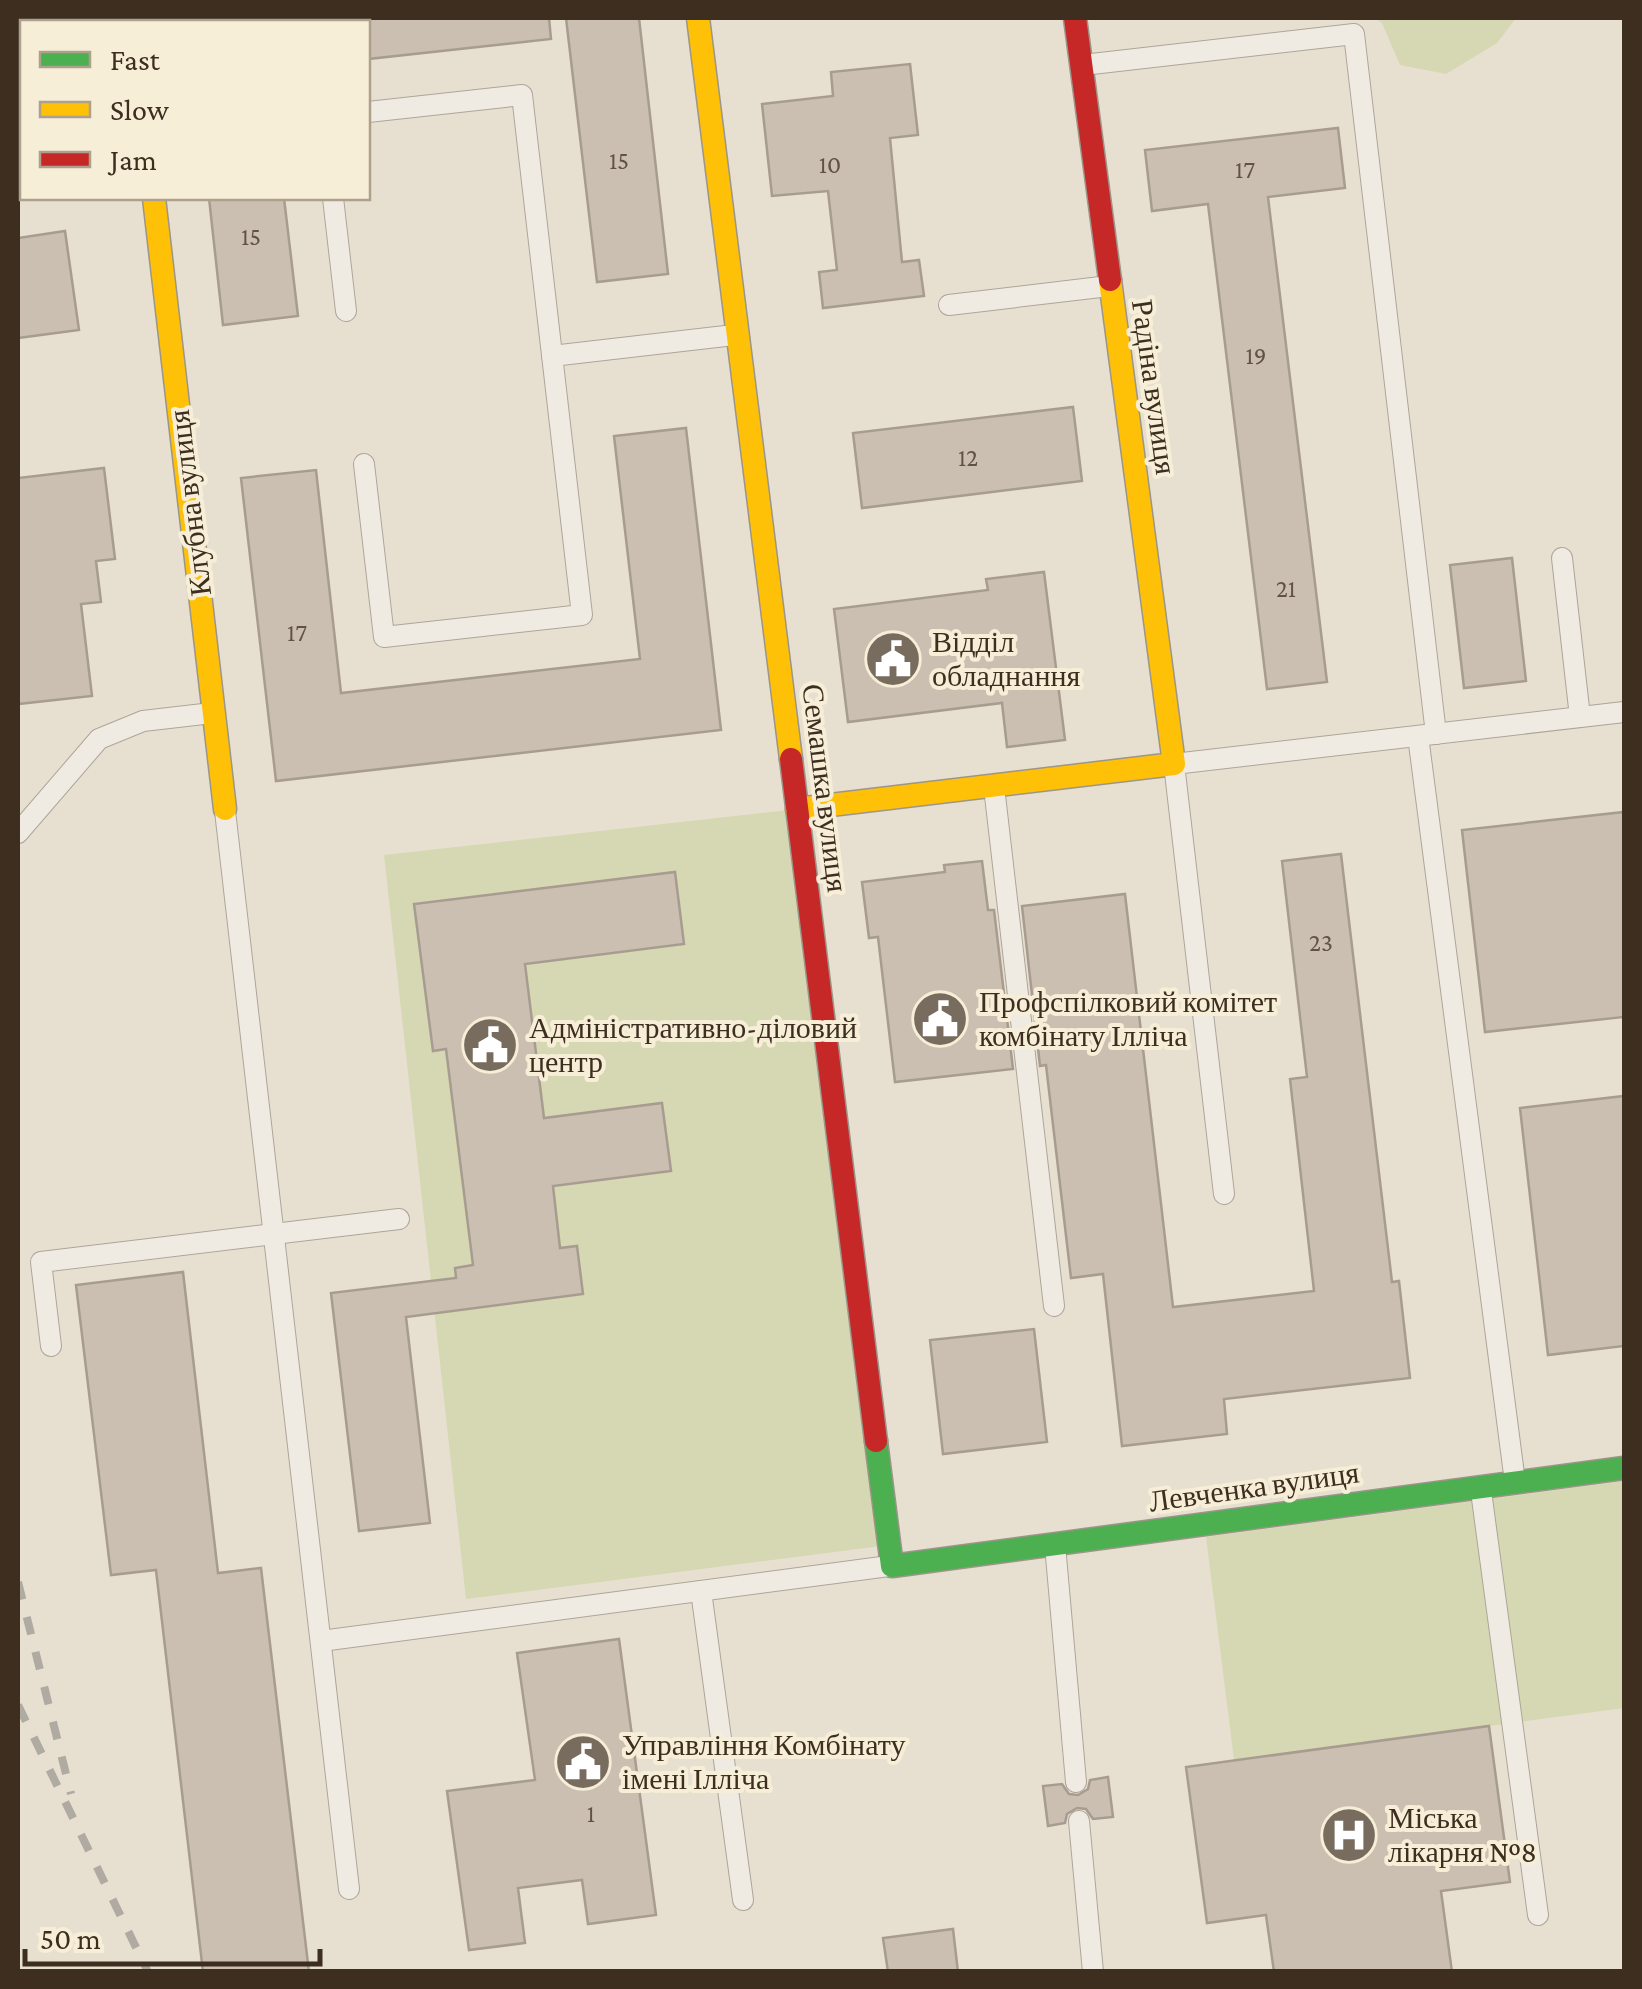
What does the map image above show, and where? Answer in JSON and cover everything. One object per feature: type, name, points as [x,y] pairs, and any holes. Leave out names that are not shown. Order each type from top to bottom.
[{"type":"street","name":"Семашка вулиця","points":[[698,18],[892,1566]]},
{"type":"street","name":"Радіна вулиця","points":[[1075,18],[1174,764]]},
{"type":"street","name":"Клубна вулиця","points":[[154,200],[225,809]]},
{"type":"street","points":[[798,808],[1174,764]]},
{"type":"street","name":"Левченка вулиця","points":[[892,1566],[1624,1468]]},
{"type":"lane","points":[[1082,66],[1354,34],[1427,735],[1515,1482]]},
{"type":"lane","points":[[364,464],[384,637],[582,615],[522,95],[370,112]]},
{"type":"lane","points":[[332,200],[346,311]]},
{"type":"lane","points":[[949,305],[1111,286]]},
{"type":"lane","points":[[552,356],[738,335]]},
{"type":"lane","points":[[1562,558],[1580,717]]},
{"type":"lane","points":[[1224,1194],[1174,764],[1624,712]]},
{"type":"lane","points":[[18,832],[100,739],[143,721],[214,713]]},
{"type":"lane","points":[[994,786],[1054,1306]]},
{"type":"lane","points":[[225,809],[349,1890]]},
{"type":"lane","points":[[51,1346],[41,1262],[399,1219]]},
{"type":"lane","points":[[1480,1487],[1538,1915]]},
{"type":"lane","points":[[1055,1544],[1076,1782]]},
{"type":"lane","points":[[321,1642],[892,1566]]},
{"type":"lane","points":[[701,1591],[744,1900]]},
{"type":"lane","points":[[1079,1821],[1093,1972]]},
{"type":"green space","points":[[1375,18],[1516,18],[1497,43],[1446,74],[1400,65],[1382,23]]},
{"type":"green space","points":[[797,809],[889,1545],[466,1599],[384,855]]},
{"type":"green space","points":[[1624,1481],[1624,1708],[1234,1760],[1206,1537]]},
{"type":"building","points":[[549,18],[551,39],[370,59],[368,20]]},
{"type":"building","points":[[566,18],[639,18],[668,274],[597,282]]},
{"type":"building","points":[[910,64],[918,135],[890,138],[902,262],[919,260],[924,296],[823,308],[819,272],[837,270],[828,191],[772,196],[762,104],[833,96],[831,72]]},
{"type":"building","points":[[1338,128],[1345,188],[1268,197],[1327,682],[1267,689],[1208,204],[1152,211],[1145,150]]},
{"type":"building","points":[[209,200],[284,200],[298,316],[223,325]]},
{"type":"building","points":[[65,231],[79,330],[18,338],[18,238]]},
{"type":"building","points":[[1073,407],[1082,481],[862,508],[853,433]]},
{"type":"building","points":[[686,428],[721,730],[276,781],[241,478],[316,470],[341,693],[640,659],[614,436]]},
{"type":"building","points":[[104,468],[115,559],[96,561],[101,602],[81,604],[92,696],[18,704],[18,478]]},
{"type":"building","points":[[1512,558],[1526,681],[1464,688],[1450,565]]},
{"type":"building","points":[[1044,572],[1065,740],[1007,747],[1002,703],[848,722],[834,609],[988,590],[986,579]]},
{"type":"building","points":[[1624,812],[1624,1017],[1485,1032],[1462,830]]},
{"type":"building","points":[[1341,854],[1392,1282],[1399,1281],[1410,1378],[1224,1399],[1227,1434],[1122,1446],[1103,1274],[1071,1278],[1046,1065],[1040,1066],[1022,906],[1125,894],[1173,1307],[1314,1291],[1290,1079],[1307,1077],[1282,861]]},
{"type":"building","points":[[982,861],[988,910],[994,910],[1013,1069],[895,1082],[878,937],[869,938],[862,882],[945,872],[944,865]]},
{"type":"building","points":[[675,872],[684,944],[525,964],[544,1118],[662,1103],[671,1171],[553,1186],[560,1248],[577,1246],[583,1294],[406,1317],[430,1523],[359,1531],[331,1293],[456,1278],[455,1268],[473,1265],[446,1049],[433,1051],[414,904]]},
{"type":"building","points":[[1624,1096],[1624,1346],[1548,1355],[1520,1108]]},
{"type":"building","points":[[183,1272],[218,1573],[261,1568],[309,1972],[203,1972],[156,1570],[111,1575],[76,1285]]},
{"type":"building","points":[[1034,1329],[1047,1442],[943,1454],[930,1340]]},
{"type":"building","points":[[619,1639],[656,1915],[588,1924],[582,1880],[518,1888],[525,1943],[469,1950],[447,1791],[535,1780],[517,1653]]},
{"type":"building","points":[[1489,1726],[1510,1882],[1441,1891],[1452,1972],[1274,1972],[1266,1915],[1207,1923],[1186,1767]]},
{"type":"building","points":[[1108,1777],[1113,1817],[1093,1819],[1086,1809],[1077,1808],[1067,1814],[1065,1823],[1048,1826],[1043,1786],[1062,1784],[1069,1794],[1078,1795],[1088,1789],[1090,1780]]},
{"type":"building","points":[[953,1929],[958,1972],[888,1972],[883,1938]]},
{"type":"railway","points":[[18,1582],[71,1794]]},
{"type":"railway","points":[[18,1705],[148,1972]]},
{"type":"traffic: fast","points":[[876,1441],[892,1566],[1624,1468]]},
{"type":"traffic: slow","points":[[698,18],[791,759]]},
{"type":"traffic: slow","points":[[154,200],[225,809]]},
{"type":"traffic: slow","points":[[797,809],[1174,764],[1110,280]]},
{"type":"traffic: jam","points":[[1075,18],[1110,280]]},
{"type":"traffic: jam","points":[[791,759],[876,1441]]},
{"type":"place","name":"Відділ обладнання","points":[[893,659]]},
{"type":"place","name":"Профспілковий комітет комбінату Ілліча","points":[[940,1019]]},
{"type":"place","name":"Адміністративно-діловий центр","points":[[490,1045]]},
{"type":"place","name":"Управління Комбінату імені Ілліча","points":[[583,1762]]},
{"type":"place","name":"Міська лікарня №8","points":[[1349,1835]]}]
